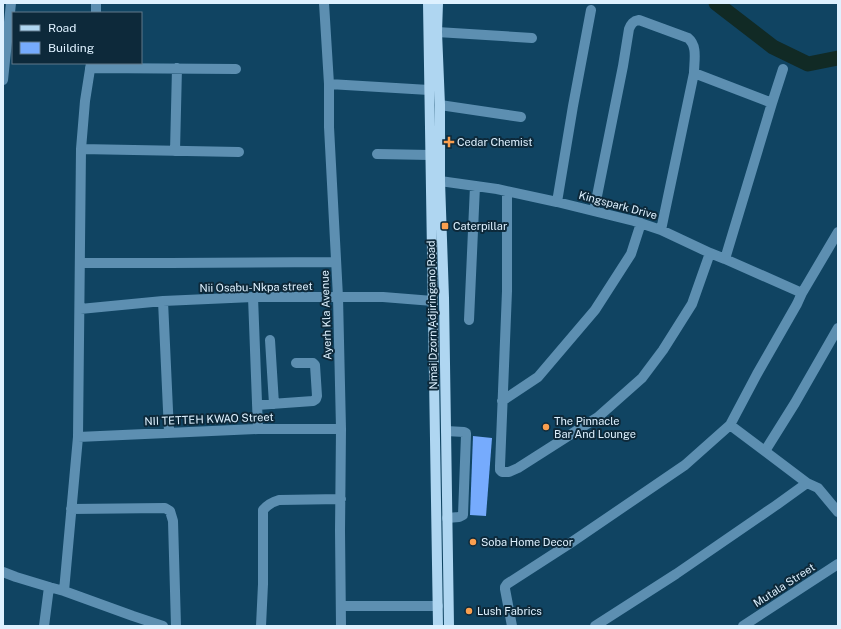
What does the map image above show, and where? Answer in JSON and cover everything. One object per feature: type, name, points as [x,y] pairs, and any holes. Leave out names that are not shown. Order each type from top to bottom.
[{"type":"main road","name":"Nmai Dzorn Adjiringano Road","points":[[428,3],[433,302],[442,532],[449,626]]},
{"type":"main road","name":"Nmai Dzorn Adjiringano Road","points":[[438,3],[437,32],[444,298],[447,518],[442,532],[438,626]]},
{"type":"street","points":[[3,80],[11,3]]},
{"type":"street","name":"Ayerh Kla Avenue","points":[[324,3],[338,297],[341,429],[341,626]]},
{"type":"street","points":[[557,202],[574,99],[591,10]]},
{"type":"street","points":[[594,211],[629,29],[631,24],[639,20],[688,38],[691,40],[695,48],[694,73],[661,230]]},
{"type":"street","points":[[437,32],[532,38]]},
{"type":"street","points":[[64,591],[78,437],[81,149],[90,65],[236,69]]},
{"type":"street","points":[[175,151],[177,68]]},
{"type":"street","points":[[725,259],[783,69]]},
{"type":"street","points":[[694,73],[772,103]]},
{"type":"street","points":[[328,84],[429,90]]},
{"type":"street","points":[[440,105],[521,117]]},
{"type":"street","points":[[81,149],[239,152]]},
{"type":"street","points":[[377,154],[430,155]]},
{"type":"street","name":"Kingspark Drive","points":[[440,181],[475,186],[557,202],[641,223],[661,230],[802,293]]},
{"type":"street","points":[[469,320],[475,186]]},
{"type":"street","points":[[507,192],[507,292],[500,470],[505,473],[518,468],[598,417],[642,378],[663,350],[692,304],[710,253]]},
{"type":"street","points":[[502,401],[538,377],[595,310],[631,254],[641,223]]},
{"type":"street","points":[[512,626],[505,587],[507,584],[685,465],[730,425],[802,293],[838,232]]},
{"type":"street","points":[[80,263],[336,262]]},
{"type":"street","points":[[253,297],[258,429]]},
{"type":"street","name":"Nii Osabu-Nkpa street","points":[[80,309],[163,301],[253,297],[383,297],[433,302]]},
{"type":"street","points":[[163,301],[169,432]]},
{"type":"street","points":[[765,451],[795,403],[838,328]]},
{"type":"street","points":[[270,340],[274,404]]},
{"type":"street","points":[[257,405],[313,401],[316,399],[315,365],[313,363],[296,363]]},
{"type":"street","points":[[730,425],[807,483],[818,488],[838,512]]},
{"type":"street","name":"NII TETTEH KWAO Street","points":[[78,437],[258,429],[341,429]]},
{"type":"street","points":[[446,431],[466,433],[463,515],[459,517],[447,518]]},
{"type":"street","points":[[595,626],[676,574],[807,483]]},
{"type":"street","points":[[261,626],[263,584],[263,510],[272,502],[279,500],[341,499]]},
{"type":"street","points":[[71,509],[164,508],[170,511],[173,521],[176,626]]},
{"type":"street","name":"Mutala Street","points":[[743,626],[838,564]]},
{"type":"street","points":[[3,572],[64,591],[133,621],[163,626]]},
{"type":"street","points":[[44,626],[49,587]]},
{"type":"street","points":[[342,606],[438,606]]},
{"type":"building","points":[[473,436],[492,438],[486,516],[470,515]]},
{"type":"waterway","points":[[716,3],[773,47],[808,64],[838,58]]},
{"type":"place","name":"Cedar Chemist","points":[[449,142]]},
{"type":"place","name":"Caterpillar","points":[[445,226]]},
{"type":"place","name":"The Pinnacle Bar And Lounge","points":[[546,427]]},
{"type":"place","name":"Soba Home Decor","points":[[473,542]]},
{"type":"place","name":"Lush Fabrics","points":[[469,611]]}]
